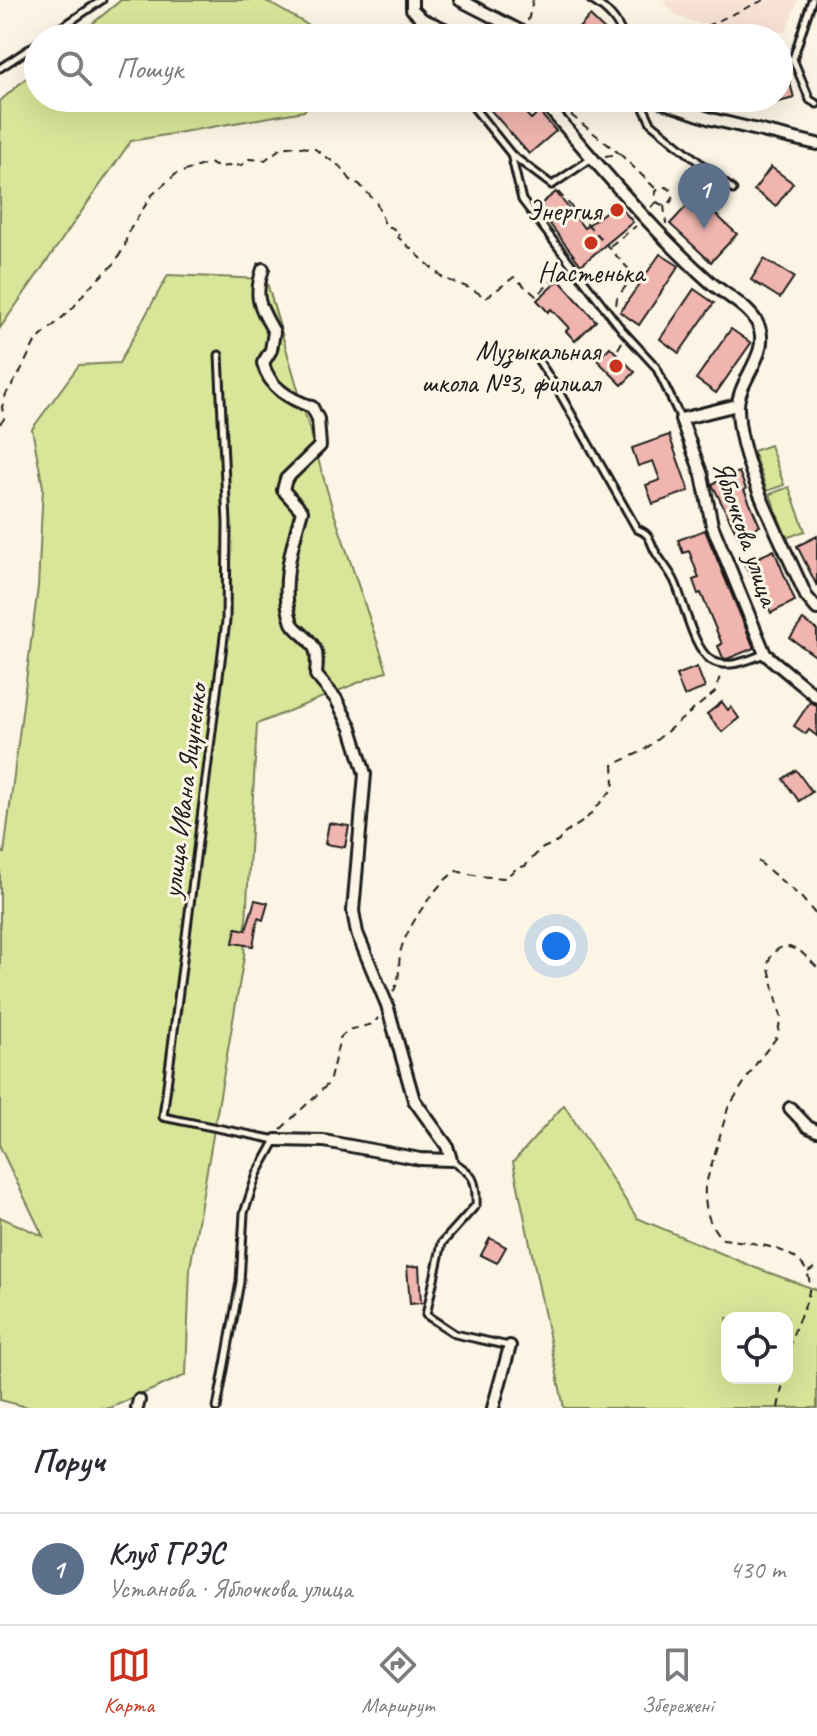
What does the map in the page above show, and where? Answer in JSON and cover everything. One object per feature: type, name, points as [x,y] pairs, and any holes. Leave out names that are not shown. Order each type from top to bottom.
[{"type":"street","points":[[412,0],[412,9],[422,19],[433,24]]},
{"type":"street","points":[[460,0],[506,24]]},
{"type":"street","points":[[553,112],[667,241],[711,283],[751,315],[759,327],[762,342],[737,405],[681,419]]},
{"type":"street","points":[[691,112],[817,144]]},
{"type":"street","points":[[263,269],[256,288],[259,307],[274,332],[271,350],[263,363],[266,374],[288,398],[312,407],[318,419],[320,446],[286,479],[283,490],[302,511],[289,555],[287,592],[293,625],[314,644],[318,658],[316,675],[336,699],[351,728],[365,774],[353,911],[357,933],[386,1004],[414,1100],[447,1146],[451,1160],[420,1159],[324,1141],[276,1140]]},
{"type":"street","name":"Яблочкова улица","points":[[737,405],[748,462],[806,596],[817,609]]},
{"type":"street","name":"Яблочкова улица","points":[[681,419],[702,475],[712,525],[765,654],[817,697]]},
{"type":"street","points":[[790,1108],[808,1127],[817,1131]]},
{"type":"street","points":[[493,1408],[510,1346]]},
{"type":"lane","points":[[67,24],[102,0]]},
{"type":"lane","points":[[591,0],[605,8],[619,24]]},
{"type":"lane","points":[[812,0],[793,59],[810,100],[817,104]]},
{"type":"lane","points":[[0,68],[24,52]]},
{"type":"lane","points":[[477,112],[511,154],[552,185],[593,157]]},
{"type":"lane","points":[[646,112],[651,123],[733,190]]},
{"type":"lane","points":[[511,154],[522,200],[622,330],[656,367],[681,419]]},
{"type":"lane","name":"улица Ивана Яцуненко","points":[[219,355],[227,523],[226,621],[163,1117],[276,1140]]},
{"type":"lane","points":[[535,355],[637,529],[651,537],[656,553],[676,585],[697,640],[709,659],[723,664],[742,662],[765,654]]},
{"type":"lane","points":[[217,1408],[240,1282],[244,1213],[257,1174],[276,1140]]},
{"type":"lane","points":[[451,1160],[468,1171],[476,1184],[476,1205],[442,1243],[426,1315],[455,1334],[510,1346]]},
{"type":"path","points":[[530,24],[533,0]]},
{"type":"path","points":[[711,24],[764,0]]},
{"type":"path","points":[[568,113],[620,154],[657,190]]},
{"type":"path","points":[[0,424],[4,419],[2,407],[6,394],[35,342],[73,308],[87,289],[114,264],[125,246],[127,234],[152,195],[176,174],[209,163],[218,167],[242,165],[249,159],[265,160],[281,148],[296,146],[315,149],[342,168],[352,182],[359,184],[376,202],[386,227],[399,233],[398,237],[421,260],[443,278],[486,298],[514,277],[536,296],[571,264]]},
{"type":"path","points":[[593,157],[620,154]]},
{"type":"path","points":[[552,185],[634,275],[617,298]]},
{"type":"path","points":[[665,187],[671,189],[672,201],[664,205],[658,203],[657,190],[665,187]]},
{"type":"path","points":[[609,247],[634,227]]},
{"type":"path","points":[[276,1140],[285,1122],[329,1083],[340,1038],[348,1030],[373,1024],[386,1004],[400,978],[400,951],[419,911],[440,884],[457,871],[477,878],[485,875],[505,878],[517,868],[525,866],[541,849],[554,845],[610,792],[614,783],[613,765],[643,751],[715,692],[723,664]]},
{"type":"path","points":[[758,861],[801,897],[817,916]]},
{"type":"path","points":[[793,1333],[809,1293],[810,1276],[778,1247],[723,1239],[717,1234],[704,1199],[728,1108],[777,1037],[781,1017],[768,964],[772,953],[789,947],[800,951],[817,967]]},
{"type":"path","points":[[807,1273],[817,1266]]},
{"type":"path","points":[[809,1293],[817,1294]]},
{"type":"path","points":[[778,1408],[783,1384]]},
{"type":"shaded area","points":[[662,0],[798,0],[789,24],[701,24],[678,17]]},
{"type":"green space","points":[[121,0],[264,0],[306,24],[92,24]]},
{"type":"green space","points":[[24,80],[24,112],[298,112],[131,141],[0,328],[0,101]]},
{"type":"green space","points":[[168,275],[266,279],[332,507],[387,671],[257,724],[244,957],[190,1268],[186,1375],[110,1408],[31,1408],[0,1400],[0,1217],[43,1236],[0,1147],[0,853],[4,853],[38,587],[43,487],[32,429],[79,365],[119,363]]},
{"type":"green space","points":[[770,445],[784,485],[767,491],[753,451]]},
{"type":"green space","points":[[789,487],[805,531],[786,538],[770,494]]},
{"type":"green space","points":[[564,1105],[637,1218],[817,1290],[817,1408],[564,1408],[513,1162]]},
{"type":"building","points":[[590,16],[598,24],[583,24]]},
{"type":"building","points":[[492,112],[525,112],[531,119],[539,112],[556,131],[529,154]]},
{"type":"building","points":[[771,167],[793,183],[776,206],[754,190]]},
{"type":"building","points":[[556,192],[584,228],[617,203],[633,222],[581,265],[537,207]]},
{"type":"building","points":[[696,196],[737,234],[711,262],[670,224]]},
{"type":"building","points":[[660,254],[679,266],[639,325],[620,312]]},
{"type":"building","points":[[764,259],[794,277],[780,298],[751,280]]},
{"type":"building","points":[[559,280],[596,321],[575,341],[566,331],[569,328],[551,309],[548,312],[537,300]]},
{"type":"building","points":[[694,289],[714,303],[679,353],[660,339]]},
{"type":"building","points":[[731,329],[751,343],[716,393],[696,379]]},
{"type":"building","name":"Музыкальная школа №3, филиал","points":[[610,347],[635,372],[622,385],[597,360]]},
{"type":"building","points":[[669,435],[689,491],[653,504],[646,485],[660,480],[653,461],[638,466],[632,448]]},
{"type":"building","points":[[739,472],[760,526],[738,536],[712,484]]},
{"type":"building","points":[[705,530],[754,648],[727,659],[723,658],[718,646],[722,644],[693,580],[699,578],[689,551],[683,553],[678,540]]},
{"type":"building","points":[[817,536],[817,586],[797,546]]},
{"type":"building","points":[[774,550],[795,601],[771,613],[753,574],[750,575],[744,564]]},
{"type":"building","points":[[803,620],[817,630],[817,657],[790,638]]},
{"type":"building","points":[[697,667],[705,688],[684,696],[676,675]]},
{"type":"building","points":[[722,702],[728,710],[731,707],[739,718],[722,732],[707,714]]},
{"type":"building","points":[[810,702],[817,705],[817,736],[809,730],[806,734],[794,726]]},
{"type":"building","points":[[796,770],[812,792],[799,801],[783,779]]},
{"type":"building","points":[[329,823],[349,826],[345,847],[325,844]]},
{"type":"building","points":[[255,900],[268,903],[263,920],[258,918],[253,946],[233,943],[236,928],[246,930]]},
{"type":"building","points":[[490,1238],[506,1247],[497,1263],[481,1255]]},
{"type":"building","points":[[419,1266],[421,1303],[410,1304],[407,1267]]},
{"type":"place","name":"Энергия","points":[[617,210]]},
{"type":"place","name":"Клуб ГРЭС","points":[[704,229]]},
{"type":"place","name":"Настенька","points":[[591,243]]},
{"type":"place","name":"Музыкальная школа №3, филиал","points":[[616,366]]}]
